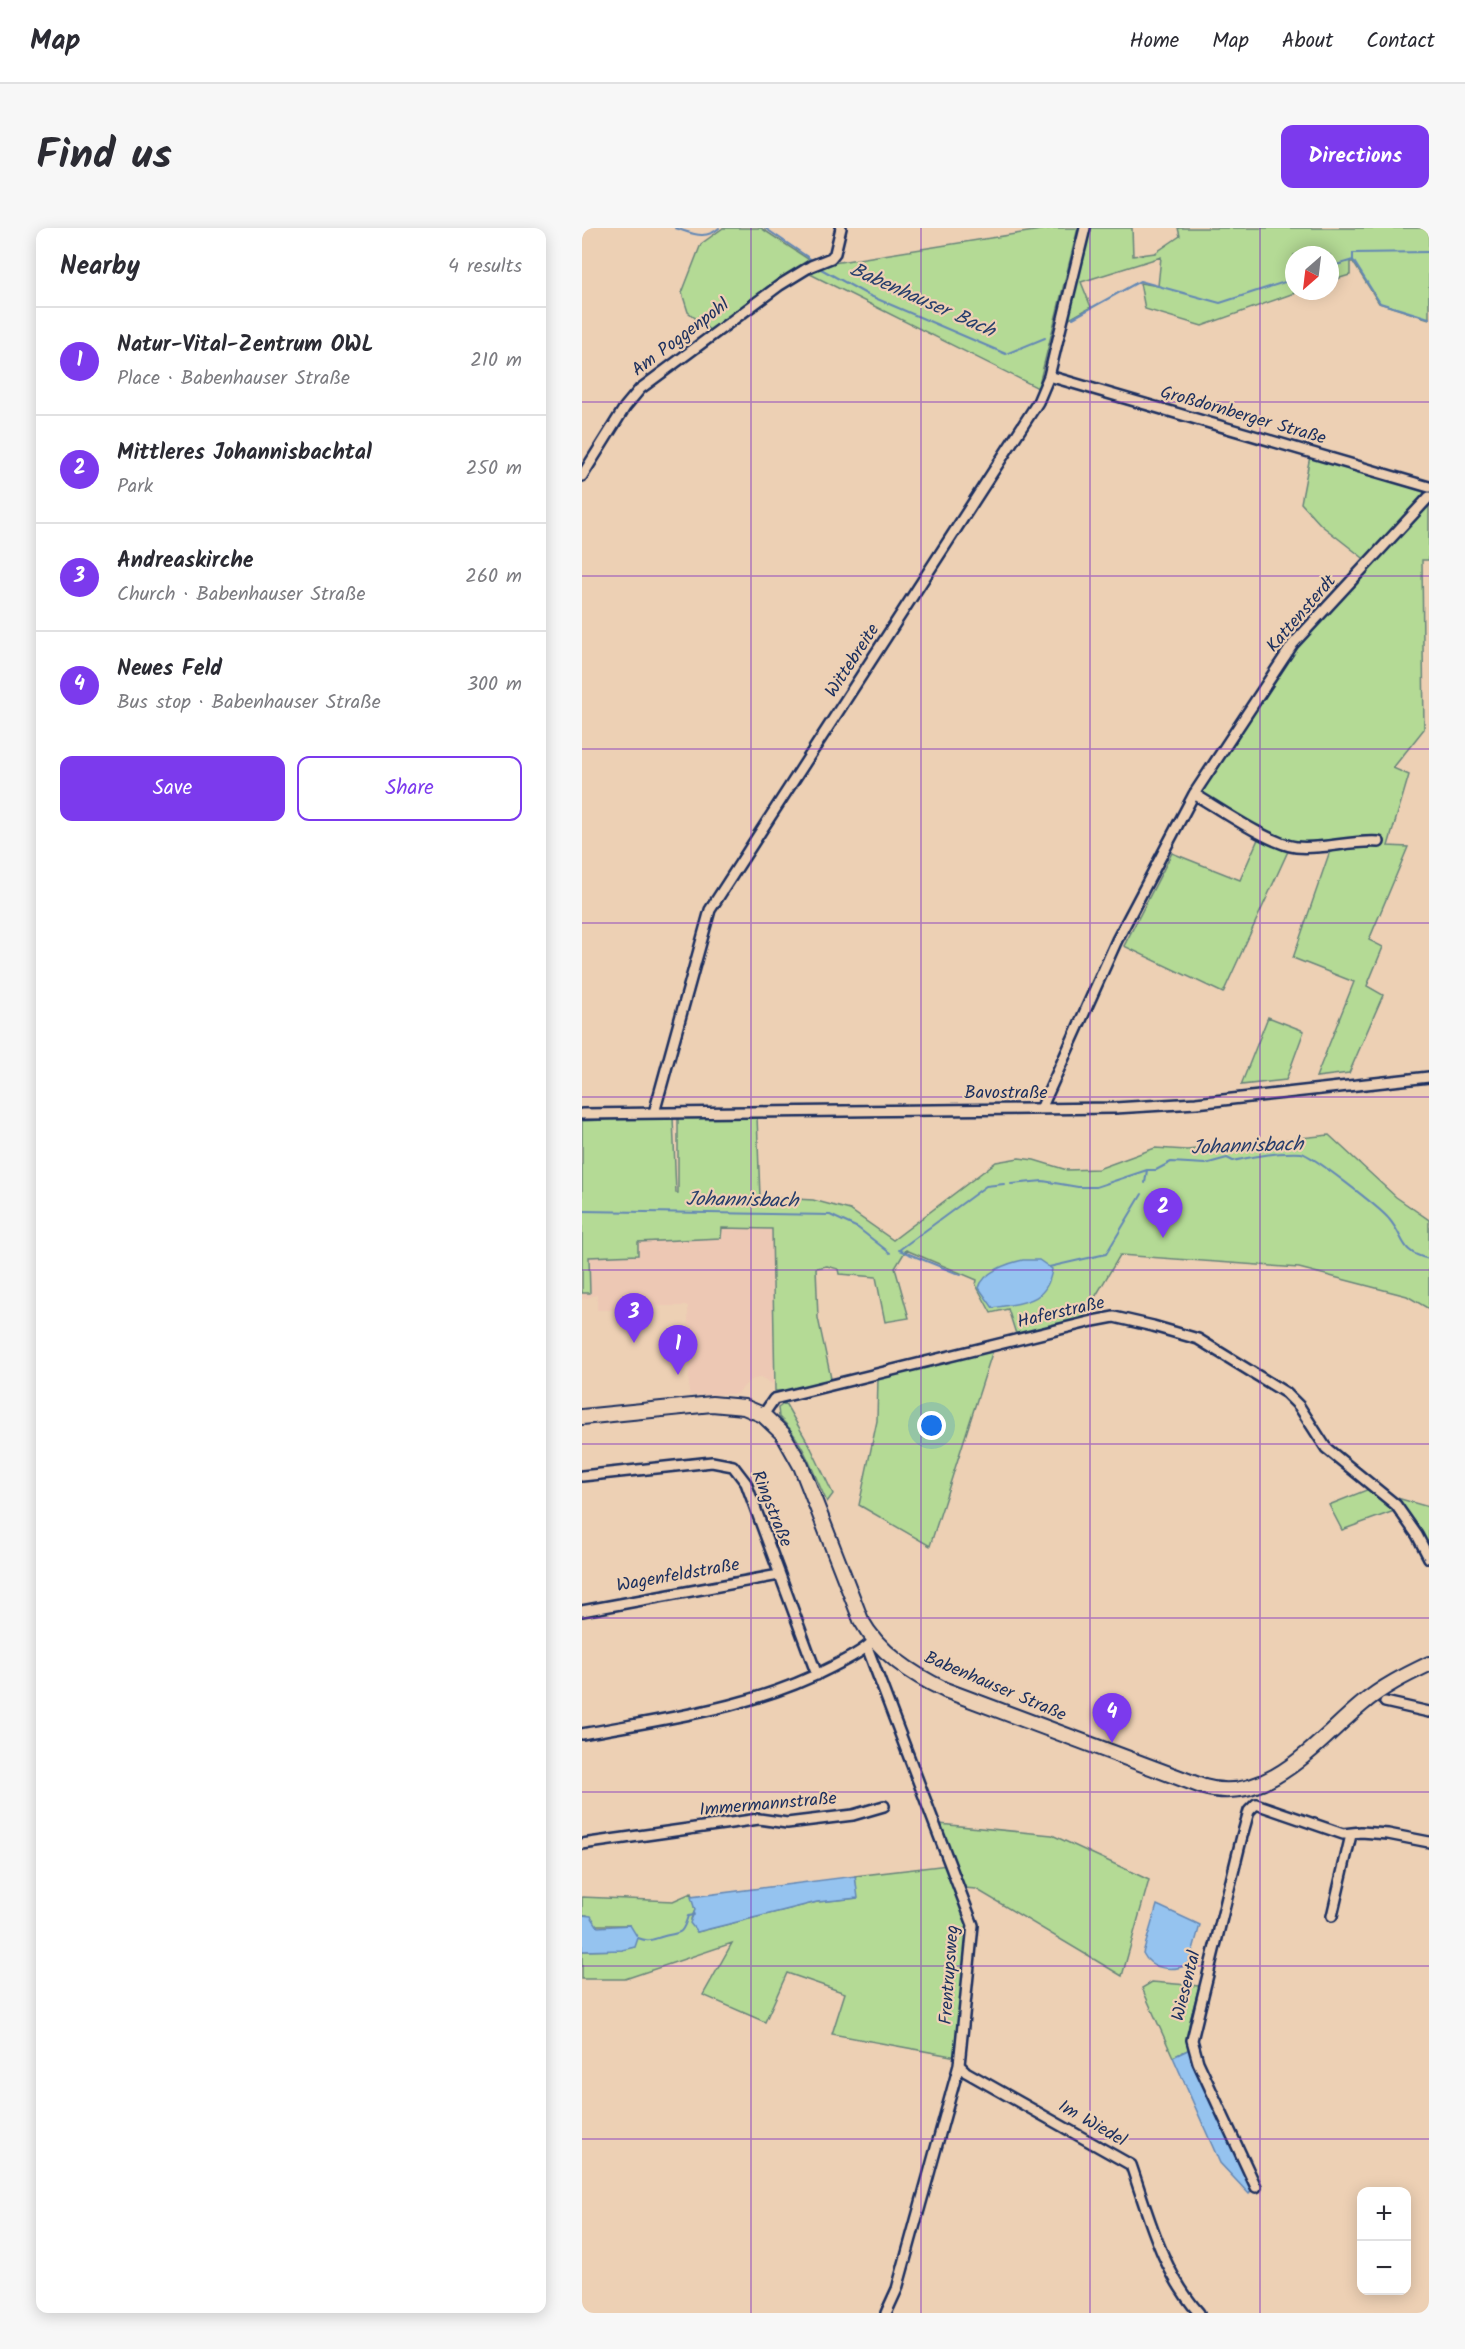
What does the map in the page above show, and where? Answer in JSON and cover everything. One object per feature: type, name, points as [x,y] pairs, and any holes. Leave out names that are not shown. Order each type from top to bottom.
[{"type":"main road","name":"Babenhauser Straße","points":[[582,1417],[712,1404],[744,1407],[763,1415],[783,1434],[801,1466],[871,1643],[912,1672],[954,1693],[1204,1787],[1224,1791],[1249,1788],[1278,1774],[1371,1697],[1429,1664]]},
{"type":"street","name":"Am Poggenpohl","points":[[582,476],[631,397],[780,285],[806,268],[831,258],[835,253],[841,228]]},
{"type":"street","name":"Wittebreite","points":[[654,1113],[702,937],[718,895],[1038,402],[1048,376],[1085,228]]},
{"type":"street","name":"Großdornberger Straße","points":[[1048,376],[1429,487]]},
{"type":"street","name":"Kattensterdt","points":[[1041,1109],[1118,940],[1194,794],[1293,644],[1429,497]]},
{"type":"street","points":[[1194,794],[1251,827],[1292,846],[1351,841],[1379,842]]},
{"type":"street","name":"Bavostraße","points":[[582,1114],[1156,1106],[1429,1077]]},
{"type":"street","name":"Haferstraße","points":[[763,1415],[774,1399],[1114,1317],[1198,1339],[1286,1392],[1299,1406],[1326,1448],[1396,1505],[1417,1535],[1429,1558]]},
{"type":"street","name":"Ringstraße","points":[[582,1476],[712,1462],[733,1466],[746,1483],[817,1675]]},
{"type":"street","name":"Wagenfeldstraße","points":[[582,1611],[779,1575]]},
{"type":"street","points":[[582,1734],[723,1708],[788,1688],[817,1675],[871,1643]]},
{"type":"street","name":"Frentrupsweg","points":[[871,1643],[973,1925],[959,2064],[897,2289],[886,2313]]},
{"type":"street","points":[[1385,1702],[1429,1712]]},
{"type":"street","points":[[1249,1788],[1256,1804],[1351,1835],[1361,1832],[1388,1834],[1429,1842]]},
{"type":"street","name":"Wiesental","points":[[1256,1804],[1249,1811],[1221,1914],[1192,2040],[1198,2062],[1256,2187]]},
{"type":"street","name":"Immermannstraße","points":[[582,1844],[759,1819],[787,1823],[853,1815],[884,1806]]},
{"type":"street","points":[[1332,1916],[1351,1835]]},
{"type":"street","name":"Im Wiedel","points":[[959,2064],[966,2072],[1131,2165],[1165,2261],[1177,2286],[1199,2313]]},
{"type":"shaded area","points":[[724,1226],[772,1227],[773,1384],[760,1377],[749,1381],[737,1394],[689,1396],[688,1306],[615,1304],[615,1310],[597,1310],[597,1295],[582,1299],[582,1257],[638,1255],[638,1242],[721,1238]]},
{"type":"green space","points":[[723,228],[761,228],[811,261],[776,282],[711,331],[688,312],[682,293],[701,244]]},
{"type":"green space","points":[[1053,228],[1078,228],[1038,388],[806,272],[827,264]]},
{"type":"green space","points":[[1091,228],[1132,228],[1133,256],[1155,253],[1180,236],[1178,228],[1429,228],[1429,319],[1379,303],[1353,262],[1350,262],[1350,275],[1339,278],[1339,246],[1285,246],[1285,296],[1202,326],[1145,309],[1140,283],[1158,286],[1161,257],[1081,282],[1091,307],[1066,321]]},
{"type":"green space","points":[[1310,456],[1423,489],[1424,494],[1367,561],[1321,525],[1301,503]]},
{"type":"green space","points":[[1429,504],[1429,560],[1422,560],[1424,729],[1393,768],[1409,775],[1388,846],[1408,847],[1369,940],[1383,947],[1367,986],[1383,995],[1349,1073],[1316,1077],[1354,982],[1293,958],[1331,848],[1296,852],[1289,849],[1223,993],[1124,946],[1172,853],[1240,880],[1262,830],[1200,794],[1295,649]]},
{"type":"green space","points":[[1268,1017],[1304,1031],[1286,1080],[1241,1085]]},
{"type":"green space","points":[[757,1116],[760,1197],[813,1200],[850,1210],[893,1240],[996,1162],[1019,1158],[1067,1170],[1098,1169],[1155,1148],[1187,1150],[1329,1135],[1396,1197],[1429,1220],[1429,1309],[1407,1296],[1299,1268],[1120,1255],[1081,1321],[1017,1337],[1008,1309],[991,1313],[976,1285],[977,1280],[906,1250],[895,1268],[909,1318],[885,1322],[876,1277],[839,1274],[838,1269],[827,1266],[816,1268],[818,1318],[832,1383],[800,1390],[775,1391],[772,1229],[722,1228],[721,1238],[638,1242],[638,1255],[589,1257],[590,1293],[582,1293],[582,1121],[673,1117],[676,1193],[678,1193],[678,1117]]},
{"type":"green space","points":[[993,1350],[930,1546],[859,1505],[877,1421],[878,1378]]},
{"type":"green space","points":[[785,1403],[811,1448],[833,1494],[827,1502],[795,1435],[779,1417],[778,1408]]},
{"type":"green space","points":[[1369,1489],[1397,1510],[1342,1530],[1329,1505]]},
{"type":"green space","points":[[1390,1496],[1429,1507],[1429,1554]]},
{"type":"green space","points":[[939,1824],[1052,1835],[1149,1880],[1122,1976],[976,1889],[964,1888]]},
{"type":"green space","points":[[948,1865],[970,1924],[957,2057],[832,2034],[845,1993],[787,1973],[765,2022],[703,1995],[732,1943],[625,1979],[582,1979],[582,1951],[622,1950],[630,1925],[595,1925],[587,1915],[582,1915],[582,1897],[673,1901],[691,1893],[695,1910],[691,1919],[697,1932],[817,1902],[857,1898],[855,1876]]},
{"type":"green space","points":[[1152,1982],[1199,1986],[1189,2025],[1190,2049],[1173,2057],[1142,1988]]},
{"type":"water","points":[[1023,1260],[1039,1260],[1052,1269],[1045,1289],[1039,1296],[1023,1303],[993,1308],[979,1288],[981,1282],[997,1269]]},
{"type":"water","points":[[855,1876],[858,1898],[817,1902],[697,1932],[690,1923],[695,1910],[691,1897]]},
{"type":"water","points":[[1157,1905],[1200,1925],[1189,1964],[1183,1967],[1170,1969],[1157,1966],[1151,1963],[1143,1953]]},
{"type":"water","points":[[582,1915],[591,1916],[598,1927],[630,1925],[638,1938],[635,1947],[622,1950],[582,1951]]},
{"type":"water","points":[[1190,2049],[1252,2188],[1249,2194],[1220,2163],[1173,2057]]},
{"type":"waterway","name":"Babenhauser Bach","points":[[675,228],[703,235],[719,228]]},
{"type":"waterway","name":"Babenhauser Bach","points":[[765,228],[812,260]]},
{"type":"waterway","points":[[1353,260],[1353,253],[1429,252]]},
{"type":"waterway","name":"Babenhauser Bach","points":[[1353,260],[1380,303],[1429,318]]},
{"type":"waterway","name":"Babenhauser Bach","points":[[1339,264],[1353,260]]},
{"type":"waterway","name":"Babenhauser Bach","points":[[821,269],[868,295],[1006,354],[1045,338]]},
{"type":"waterway","name":"Babenhauser Bach","points":[[1073,318],[1140,281],[1220,303],[1285,282]]},
{"type":"waterway","name":"Johannisbach","points":[[1145,1183],[1147,1170],[1156,1170],[1171,1162],[1205,1164],[1227,1158],[1233,1161],[1267,1155],[1301,1153],[1331,1172],[1389,1219],[1412,1253],[1429,1259]]},
{"type":"waterway","points":[[1011,1184],[1043,1181],[1078,1187],[1096,1187],[1147,1170]]},
{"type":"waterway","points":[[899,1250],[986,1186],[1004,1184]]},
{"type":"waterway","name":"Johannisbach","points":[[1049,1267],[1106,1254],[1142,1194]]},
{"type":"waterway","name":"Johannisbach","points":[[582,1211],[830,1215],[858,1228],[890,1253]]},
{"type":"waterway","name":"Johannisbach","points":[[899,1250],[961,1275]]},
{"type":"waterway","points":[[914,1681],[935,1693]]},
{"type":"waterway","points":[[638,1938],[650,1940],[679,1932],[684,1928],[688,1916],[694,1915]]},
{"type":"place","name":"Mittleres Johannisbachtal","points":[[1163,1238]]},
{"type":"place","name":"Andreaskirche","points":[[634,1343]]},
{"type":"place","name":"Natur-Vital-Zentrum OWL","points":[[678,1375]]},
{"type":"place","name":"Neues Feld","points":[[1112,1743]]}]
